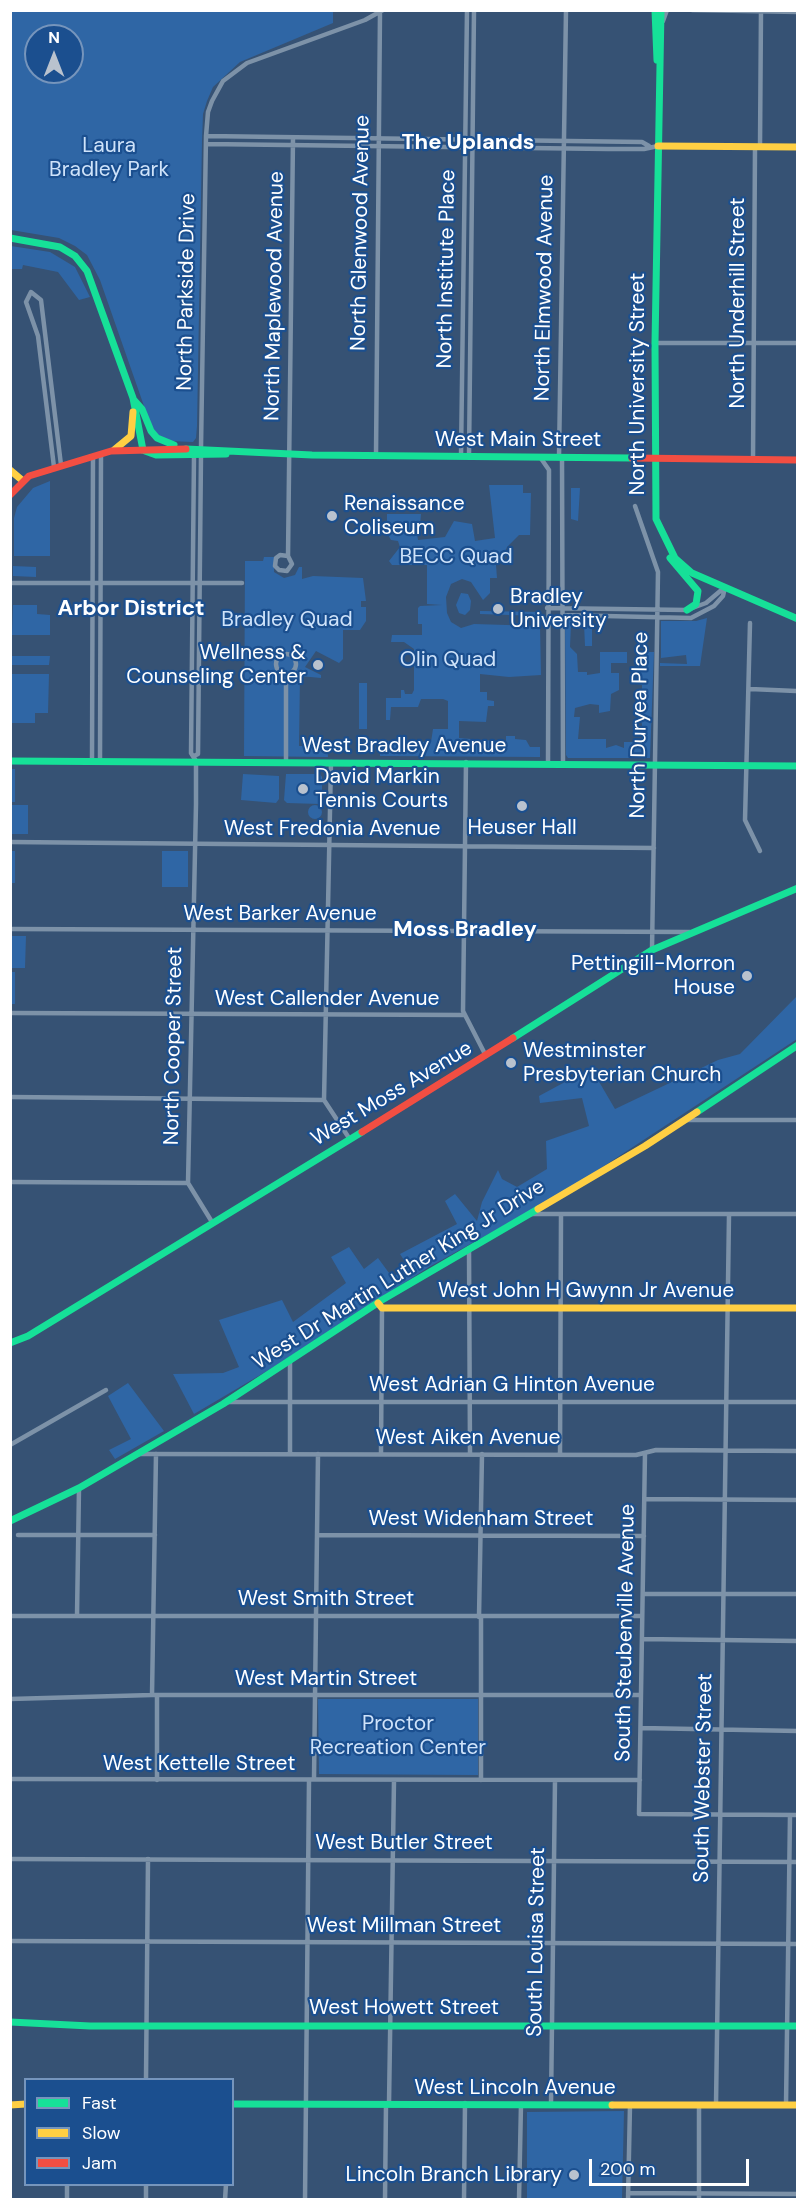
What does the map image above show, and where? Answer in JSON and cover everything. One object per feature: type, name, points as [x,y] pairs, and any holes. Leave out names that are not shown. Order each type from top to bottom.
[{"type":"main road","name":"North University Street","points":[[657,11],[662,32],[654,146],[654,507],[668,546],[675,558],[692,573],[798,619]]},
{"type":"main road","name":"North University Street","points":[[657,11],[659,68]]},
{"type":"main road","points":[[654,146],[798,147]]},
{"type":"main road","points":[[10,238],[58,247],[73,255],[84,266],[95,288],[133,398],[143,450]]},
{"type":"main road","points":[[133,398],[142,409],[151,431],[157,438],[183,448]]},
{"type":"main road","points":[[111,452],[131,436],[133,398]]},
{"type":"main road","name":"West Main Street","points":[[18,483],[58,466],[111,452],[183,448],[198,453]]},
{"type":"main road","name":"West Main Street","points":[[143,450],[156,455],[238,452],[798,460]]},
{"type":"main road","points":[[10,470],[18,483],[10,495]]},
{"type":"main road","points":[[668,546],[668,556],[698,591],[696,604],[687,610]]},
{"type":"main road","name":"West Bradley Avenue","points":[[10,761],[195,758],[331,762],[798,766]]},
{"type":"main road","name":"West Moss Avenue","points":[[10,1343],[23,1338],[486,1056],[652,950],[798,888]]},
{"type":"main road","name":"West Dr Martin Luther King Jr Drive","points":[[10,1521],[79,1488],[138,1455],[469,1248],[686,1120],[798,1045]]},
{"type":"main road","name":"West John H Gwynn Jr Avenue","points":[[380,1305],[470,1308],[798,1308]]},
{"type":"main road","name":"West Howett Street","points":[[10,2022],[146,2025],[798,2026]]},
{"type":"main road","name":"West Lincoln Avenue","points":[[234,2104],[798,2105]]},
{"type":"street","name":"North Institute Place","points":[[465,456],[471,148],[468,139],[466,10]]},
{"type":"street","name":"North Institute Place","points":[[465,456],[465,147],[468,139],[474,10]]},
{"type":"street","name":"North Elmwood Avenue","points":[[563,763],[561,457],[566,10]]},
{"type":"street","points":[[662,32],[667,10]]},
{"type":"street","points":[[692,10],[798,12]]},
{"type":"street","name":"North Parkside Drive","points":[[198,453],[206,136],[212,101],[223,81],[233,71],[247,63],[365,20],[382,11]]},
{"type":"street","name":"North Glenwood Avenue","points":[[376,455],[382,11]]},
{"type":"street","name":"North Underhill Street","points":[[753,460],[753,343],[761,11]]},
{"type":"street","points":[[206,136],[642,142],[654,146]]},
{"type":"street","name":"North Maplewood Avenue","points":[[288,556],[293,138]]},
{"type":"street","points":[[206,144],[644,150],[654,146]]},
{"type":"street","points":[[31,292],[41,300],[58,466],[38,336],[26,302],[31,292]]},
{"type":"street","points":[[655,343],[798,343]]},
{"type":"street","name":"North Cooper Street","points":[[195,758],[191,753],[192,582],[198,453]]},
{"type":"street","name":"North Cooper Street","points":[[188,1183],[194,930],[195,758],[198,754],[200,582],[198,453]]},
{"type":"street","points":[[96,761],[94,583],[97,455]]},
{"type":"street","points":[[96,761],[102,583],[97,455]]},
{"type":"street","points":[[540,457],[549,470],[548,763]]},
{"type":"street","name":"North Duryea Place","points":[[635,506],[637,519],[658,566],[652,950]]},
{"type":"street","points":[[10,583],[243,583]]},
{"type":"street","points":[[548,608],[687,610],[706,603],[725,587]]},
{"type":"street","points":[[562,615],[681,618],[700,615],[718,602],[723,596],[725,587]]},
{"type":"street","points":[[750,623],[745,825],[760,851]]},
{"type":"street","points":[[285,654],[293,658],[296,665],[293,671],[286,674],[278,670],[276,664],[279,656],[285,654]]},
{"type":"street","points":[[286,674],[286,761]]},
{"type":"street","points":[[750,689],[796,692]]},
{"type":"street","points":[[331,762],[324,1100],[349,1138]]},
{"type":"street","points":[[466,762],[464,1015],[486,1056]]},
{"type":"street","name":"West Fredonia Avenue","points":[[10,842],[654,848]]},
{"type":"street","name":"West Barker Avenue","points":[[10,928],[693,932]]},
{"type":"street","name":"West Callender Avenue","points":[[10,1013],[464,1015]]},
{"type":"street","points":[[10,1097],[324,1100]]},
{"type":"street","points":[[686,1120],[798,1120]]},
{"type":"street","points":[[10,1182],[188,1183],[212,1222]]},
{"type":"street","points":[[529,1214],[798,1214]]},
{"type":"street","points":[[560,1455],[561,1214]]},
{"type":"street","name":"South Webster Street","points":[[716,2105],[729,1215]]},
{"type":"street","points":[[469,1248],[470,1454]]},
{"type":"street","points":[[380,1305],[381,1454]]},
{"type":"street","points":[[290,1359],[290,1454]]},
{"type":"street","points":[[10,1445],[106,1390]]},
{"type":"street","name":"West Adrian G Hinton Avenue","points":[[225,1402],[798,1402]]},
{"type":"street","name":"West Aiken Avenue","points":[[138,1455],[560,1455],[645,1453],[656,1450],[798,1451]]},
{"type":"street","name":"South Steubenville Avenue","points":[[645,1453],[639,1814],[719,1814]]},
{"type":"street","points":[[156,1454],[154,1615],[157,1780]]},
{"type":"street","points":[[481,1780],[482,1454]]},
{"type":"street","points":[[305,2199],[306,1942],[315,1695],[318,1455]]},
{"type":"street","points":[[77,1616],[79,1488]]},
{"type":"street","points":[[645,1499],[798,1500]]},
{"type":"street","points":[[18,1535],[155,1535]]},
{"type":"street","name":"West Widenham Street","points":[[318,1535],[644,1536]]},
{"type":"street","points":[[643,1594],[798,1594]]},
{"type":"street","name":"West Smith Street","points":[[10,1616],[642,1616]]},
{"type":"street","points":[[642,1639],[798,1641]]},
{"type":"street","name":"West Martin Street","points":[[10,1699],[155,1695],[641,1695]]},
{"type":"street","points":[[641,1728],[798,1731]]},
{"type":"street","name":"West Kettelle Street","points":[[10,1779],[640,1780]]},
{"type":"street","points":[[385,2199],[394,1780]]},
{"type":"street","name":"South Louisa Street","points":[[551,2104],[555,1780]]},
{"type":"street","points":[[719,1814],[798,1815]]},
{"type":"street","points":[[786,2105],[790,1815]]},
{"type":"street","name":"West Butler Street","points":[[10,1859],[798,1862]]},
{"type":"street","points":[[146,2078],[148,1859]]},
{"type":"street","name":"West Millman Street","points":[[10,1941],[798,1944]]},
{"type":"street","points":[[464,2199],[465,2103]]},
{"type":"street","points":[[519,2199],[520,2104]]},
{"type":"street","points":[[628,2199],[630,2105]]},
{"type":"street","points":[[699,2106],[699,2197]]},
{"type":"street","points":[[628,2193],[699,2197],[798,2194]]},
{"type":"green space","name":"Laura Bradley Park","points":[[10,11],[333,11],[333,23],[240,62],[213,87],[207,101],[203,114],[197,426],[196,438],[193,442],[170,441],[159,436],[151,426],[100,280],[87,255],[59,238],[11,230]]},
{"type":"green space","points":[[11,246],[50,252],[75,267],[90,297],[79,300],[58,272],[23,265],[22,269],[11,269]]},
{"type":"green space","points":[[50,481],[50,556],[14,556],[14,518],[17,507],[33,488]]},
{"type":"green space","points":[[489,485],[523,485],[523,493],[531,493],[530,535],[519,535],[507,547],[502,560],[496,565],[497,578],[490,578],[490,593],[483,600],[471,582],[462,579],[451,584],[446,597],[447,613],[451,622],[461,628],[474,624],[540,626],[541,675],[509,677],[480,674],[480,692],[487,692],[487,700],[494,701],[494,706],[488,706],[486,722],[459,721],[459,738],[506,742],[506,736],[515,736],[515,739],[526,740],[530,747],[540,747],[540,757],[380,756],[380,741],[431,742],[433,729],[448,729],[448,701],[443,699],[421,699],[418,707],[391,707],[390,720],[386,720],[386,698],[401,698],[401,690],[404,690],[405,694],[412,694],[414,690],[414,649],[404,642],[391,642],[392,635],[422,635],[422,624],[418,624],[418,608],[442,605],[427,604],[427,565],[392,565],[389,561],[400,547],[398,541],[391,540],[387,533],[387,514],[421,514],[420,525],[416,527],[418,540],[445,537],[454,521],[472,524],[475,541],[495,538]]},
{"type":"green space","points":[[571,488],[580,488],[578,521],[571,519]]},
{"type":"green space","name":"Bradley Quad","points":[[264,557],[274,557],[274,572],[284,578],[295,575],[299,567],[302,567],[302,579],[313,576],[363,578],[366,601],[361,601],[361,607],[366,607],[366,621],[360,630],[343,630],[343,659],[339,663],[316,651],[305,667],[321,675],[321,678],[300,676],[299,746],[327,746],[328,757],[244,756],[245,561],[263,561]]},
{"type":"green space","points":[[13,566],[36,567],[36,577],[13,576]]},
{"type":"green space","points":[[461,593],[468,594],[471,601],[470,610],[465,615],[459,613],[456,605]]},
{"type":"green space","points":[[13,605],[37,605],[37,614],[50,615],[50,635],[12,635]]},
{"type":"green space","points":[[480,611],[540,612],[540,616],[480,614]]},
{"type":"green space","points":[[565,615],[592,615],[592,646],[585,646],[584,624],[578,622],[571,624],[570,647],[577,654],[578,672],[587,672],[587,675],[600,673],[600,652],[627,652],[627,663],[611,663],[611,673],[619,673],[619,690],[611,694],[610,711],[599,713],[599,705],[590,704],[575,708],[574,717],[580,717],[578,739],[606,739],[606,748],[616,745],[624,748],[624,742],[642,742],[642,724],[637,713],[642,705],[637,695],[642,695],[642,685],[637,684],[637,652],[654,652],[650,758],[568,758],[566,755]]},
{"type":"green space","points":[[707,618],[700,666],[660,666],[660,663],[687,664],[686,655],[661,658],[661,621],[696,621]]},
{"type":"green space","points":[[12,656],[50,656],[49,665],[12,665]]},
{"type":"green space","points":[[12,674],[49,674],[48,713],[35,713],[35,723],[11,723]]},
{"type":"green space","points":[[359,683],[367,683],[367,729],[359,729]]},
{"type":"green space","points":[[10,769],[15,769],[15,802],[11,802]]},
{"type":"green space","name":"David Markin Tennis Courts","points":[[243,774],[279,776],[279,799],[276,803],[241,800]]},
{"type":"green space","name":"David Markin Tennis Courts","points":[[286,774],[320,774],[322,801],[320,804],[287,803],[284,800]]},
{"type":"green space","points":[[11,805],[28,805],[28,834],[11,834]]},
{"type":"green space","points":[[312,805],[318,805],[322,812],[318,819],[312,819],[308,815],[308,809]]},
{"type":"green space","points":[[11,851],[15,851],[15,883],[11,883]]},
{"type":"green space","points":[[162,851],[188,851],[188,887],[162,887]]},
{"type":"green space","points":[[11,936],[26,936],[25,968],[11,968]]},
{"type":"green space","points":[[11,972],[15,972],[15,1004],[11,1004]]},
{"type":"green space","points":[[797,996],[797,1039],[566,1191],[429,1267],[272,1368],[194,1414],[173,1374],[223,1373],[239,1367],[219,1320],[282,1300],[293,1322],[346,1283],[331,1257],[349,1247],[364,1269],[378,1258],[392,1277],[409,1268],[400,1254],[457,1224],[445,1201],[455,1194],[477,1221],[482,1202],[498,1170],[502,1179],[517,1187],[547,1169],[546,1141],[589,1126],[582,1098],[540,1103],[539,1096],[591,1068],[615,1109],[718,1060],[740,1054]]},
{"type":"green space","points":[[128,1383],[164,1431],[115,1459],[109,1450],[131,1439],[108,1396]]},
{"type":"green space","name":"Proctor Recreation Center","points":[[318,1699],[478,1699],[478,1775],[319,1774]]},
{"type":"green space","points":[[624,2111],[622,2199],[527,2199],[527,2112]]},
{"type":"traffic: fast","points":[[655,10],[657,60]]},
{"type":"traffic: fast","points":[[661,10],[655,343],[656,519],[675,558],[692,573],[798,619]]},
{"type":"traffic: fast","points":[[10,238],[60,247],[75,256],[87,271],[133,398],[143,450]]},
{"type":"traffic: fast","points":[[134,400],[142,409],[151,431],[157,438],[174,445]]},
{"type":"traffic: fast","points":[[186,449],[312,455],[632,458]]},
{"type":"traffic: fast","points":[[145,451],[156,455],[226,454]]},
{"type":"traffic: fast","points":[[670,558],[698,591],[696,604],[687,610]]},
{"type":"traffic: fast","points":[[10,761],[798,766]]},
{"type":"traffic: fast","points":[[513,1038],[652,950],[798,888]]},
{"type":"traffic: fast","points":[[697,1112],[798,1045]]},
{"type":"traffic: fast","points":[[10,1343],[28,1336],[362,1132]]},
{"type":"traffic: fast","points":[[10,1521],[79,1488],[223,1404],[382,1300],[538,1209]]},
{"type":"traffic: fast","points":[[10,2022],[90,2026],[798,2026]]},
{"type":"traffic: fast","points":[[234,2104],[612,2105]]},
{"type":"traffic: slow","points":[[658,146],[798,147]]},
{"type":"traffic: slow","points":[[114,450],[131,436],[133,412]]},
{"type":"traffic: slow","points":[[10,470],[23,481]]},
{"type":"traffic: slow","points":[[538,1209],[645,1146],[697,1112]]},
{"type":"traffic: slow","points":[[378,1303],[382,1308],[798,1308]]},
{"type":"traffic: slow","points":[[10,2105],[24,2104]]},
{"type":"traffic: slow","points":[[612,2105],[798,2105]]},
{"type":"traffic: jam","points":[[10,495],[29,476],[111,451],[186,449]]},
{"type":"traffic: jam","points":[[632,458],[798,460]]},
{"type":"traffic: jam","points":[[362,1132],[513,1038]]},
{"type":"place","name":"Renaissance Coliseum","points":[[332,516]]},
{"type":"place","name":"Bradley University","points":[[498,609]]},
{"type":"place","name":"Wellness & Counseling Center","points":[[318,665]]},
{"type":"place","name":"David Markin Tennis Courts","points":[[303,789]]},
{"type":"place","name":"Heuser Hall","points":[[522,806]]},
{"type":"place","name":"Pettingill-Morron House","points":[[747,976]]},
{"type":"place","name":"Westminster Presbyterian Church","points":[[511,1063]]},
{"type":"place","name":"Lincoln Branch Library","points":[[574,2175]]},
{"type":"district","name":"The Uplands","points":[[468,143]]},
{"type":"district","name":"Arbor District","points":[[131,609]]},
{"type":"district","name":"Moss Bradley","points":[[465,930]]},
{"type":"park label","name":"BECC Quad","points":[[456,557]]},
{"type":"park label","name":"Olin Quad","points":[[448,660]]}]
